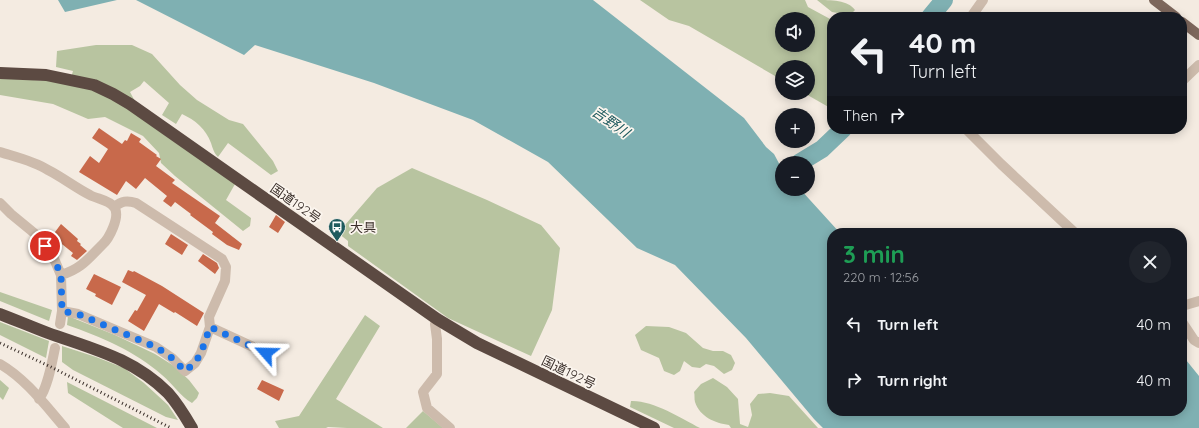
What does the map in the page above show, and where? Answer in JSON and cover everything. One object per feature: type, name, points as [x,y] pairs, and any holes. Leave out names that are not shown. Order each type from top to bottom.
[{"type":"highway","name":"国道192号","points":[[0,73],[46,75],[94,85],[113,94],[130,104],[437,319],[477,343],[654,428]]},
{"type":"highway","points":[[0,314],[48,333],[90,346],[134,366],[150,377],[169,394],[192,428]]},
{"type":"main road","points":[[1154,0],[1170,12]]},
{"type":"main road","points":[[1187,26],[1199,35]]},
{"type":"street","points":[[975,12],[983,0]]},
{"type":"street","points":[[1187,76],[1199,64]]},
{"type":"street","points":[[971,134],[1070,228]]},
{"type":"street","points":[[0,152],[26,160],[47,169],[90,195],[106,201],[114,207],[117,214],[113,228],[105,243],[80,268],[61,275]]},
{"type":"street","points":[[62,311],[78,314],[156,347],[172,358],[185,371],[195,363],[201,353],[210,327],[209,317],[225,281],[226,267],[222,259],[136,203],[129,201],[121,202],[114,207]]},
{"type":"street","points":[[0,203],[39,237],[52,254],[61,275],[62,311],[60,324]]},
{"type":"street","points":[[1187,305],[1199,301]]},
{"type":"street","points":[[437,319],[435,324],[437,339],[437,374],[423,392],[427,408],[450,428]]},
{"type":"street","points":[[210,327],[266,353]]},
{"type":"street","points":[[1187,330],[1194,340],[1199,343]]},
{"type":"street","points":[[39,399],[42,395],[50,371],[55,348]]},
{"type":"street","points":[[0,364],[8,368],[25,383],[65,428]]},
{"type":"green space","points":[[640,0],[805,0],[808,7],[827,17],[827,106],[815,99],[815,60],[775,60],[775,76],[689,26],[669,20]]},
{"type":"green space","points":[[817,0],[844,2],[855,10],[853,12],[832,12]]},
{"type":"green space","points":[[96,45],[132,45],[152,54],[180,85],[197,100],[229,120],[243,124],[273,161],[278,171],[271,175],[228,143],[218,157],[206,133],[196,122],[182,114],[176,124],[162,115],[169,103],[144,81],[140,86],[130,92],[146,122],[235,184],[226,200],[251,218],[250,226],[243,231],[175,176],[161,163],[159,153],[143,136],[105,117],[88,119],[53,104],[0,95],[0,78],[49,81],[69,84],[73,71],[56,67],[57,51]]},
{"type":"green space","points":[[412,168],[541,225],[560,248],[552,310],[531,356],[448,318],[348,246],[348,241],[338,233],[377,188]]},
{"type":"green space","points":[[0,292],[52,310],[49,321],[0,301]]},
{"type":"green space","points":[[365,315],[380,326],[336,399],[383,428],[279,428],[275,421],[299,416]]},
{"type":"green space","points":[[68,316],[115,335],[155,354],[174,366],[189,380],[199,393],[197,398],[192,403],[152,366],[129,352],[92,334],[67,325]]},
{"type":"green space","points":[[0,322],[49,341],[46,358],[0,335]]},
{"type":"green space","points":[[646,326],[669,327],[686,333],[703,348],[713,351],[723,351],[731,355],[735,363],[732,370],[724,374],[714,366],[706,364],[700,368],[692,367],[684,361],[680,371],[674,375],[664,371],[659,358],[641,350],[635,335]]},
{"type":"green space","points":[[62,346],[124,368],[144,383],[168,405],[178,420],[166,417],[73,370],[62,362]]},
{"type":"green space","points":[[713,378],[727,387],[738,399],[740,424],[748,427],[752,415],[750,404],[758,394],[770,393],[789,396],[818,428],[731,428],[729,425],[713,421],[700,412],[695,401],[694,392],[701,384]]},
{"type":"green space","points":[[0,380],[9,388],[3,400],[0,397]]},
{"type":"green space","points":[[67,382],[157,428],[123,428],[68,393]]},
{"type":"green space","points":[[631,401],[639,401],[657,406],[700,428],[674,428],[630,407]]},
{"type":"green space","points":[[423,411],[443,428],[406,428]]},
{"type":"water","points":[[58,0],[117,0],[65,12]]},
{"type":"water","name":"吉野川","points":[[136,0],[593,0],[744,118],[766,147],[775,156],[775,196],[806,196],[835,228],[827,228],[827,416],[1187,416],[1187,361],[1199,376],[1199,428],[823,428],[746,338],[675,265],[637,248],[548,162],[473,120],[374,83],[255,45],[244,55]]},
{"type":"building","points":[[99,128],[122,144],[125,140],[127,141],[131,133],[141,139],[139,142],[161,159],[156,166],[175,180],[172,183],[220,216],[215,223],[242,244],[239,250],[227,245],[212,234],[213,232],[175,202],[171,207],[163,201],[167,196],[145,178],[136,189],[126,181],[117,195],[79,172],[90,156],[99,163],[108,149],[92,138]]},
{"type":"building","points":[[276,215],[285,222],[278,233],[269,227]]},
{"type":"building","points":[[61,224],[78,239],[77,241],[81,244],[80,245],[87,251],[77,260],[71,256],[73,253],[52,236]]},
{"type":"building","points":[[171,234],[188,245],[182,255],[165,244]]},
{"type":"building","points":[[203,254],[217,263],[219,268],[215,274],[198,261]]},
{"type":"building","points":[[128,270],[134,271],[162,286],[204,313],[197,326],[159,304],[144,331],[128,321],[135,310],[137,311],[146,295],[122,282]]},
{"type":"building","points":[[94,274],[121,287],[112,305],[95,296],[96,294],[86,289]]},
{"type":"building","points":[[262,380],[284,390],[279,401],[257,389]]},
{"type":"waterway","points":[[934,12],[944,0]]},
{"type":"waterway","points":[[810,156],[822,149],[838,134]]},
{"type":"railway","points":[[0,343],[51,367],[171,428]]},
{"type":"place","name":"大具","points":[[337,242]]},
{"type":"route","points":[[45,246],[52,254],[61,275],[62,311],[78,314],[156,347],[172,358],[185,371],[195,363],[201,353],[210,327],[266,353]]}]
